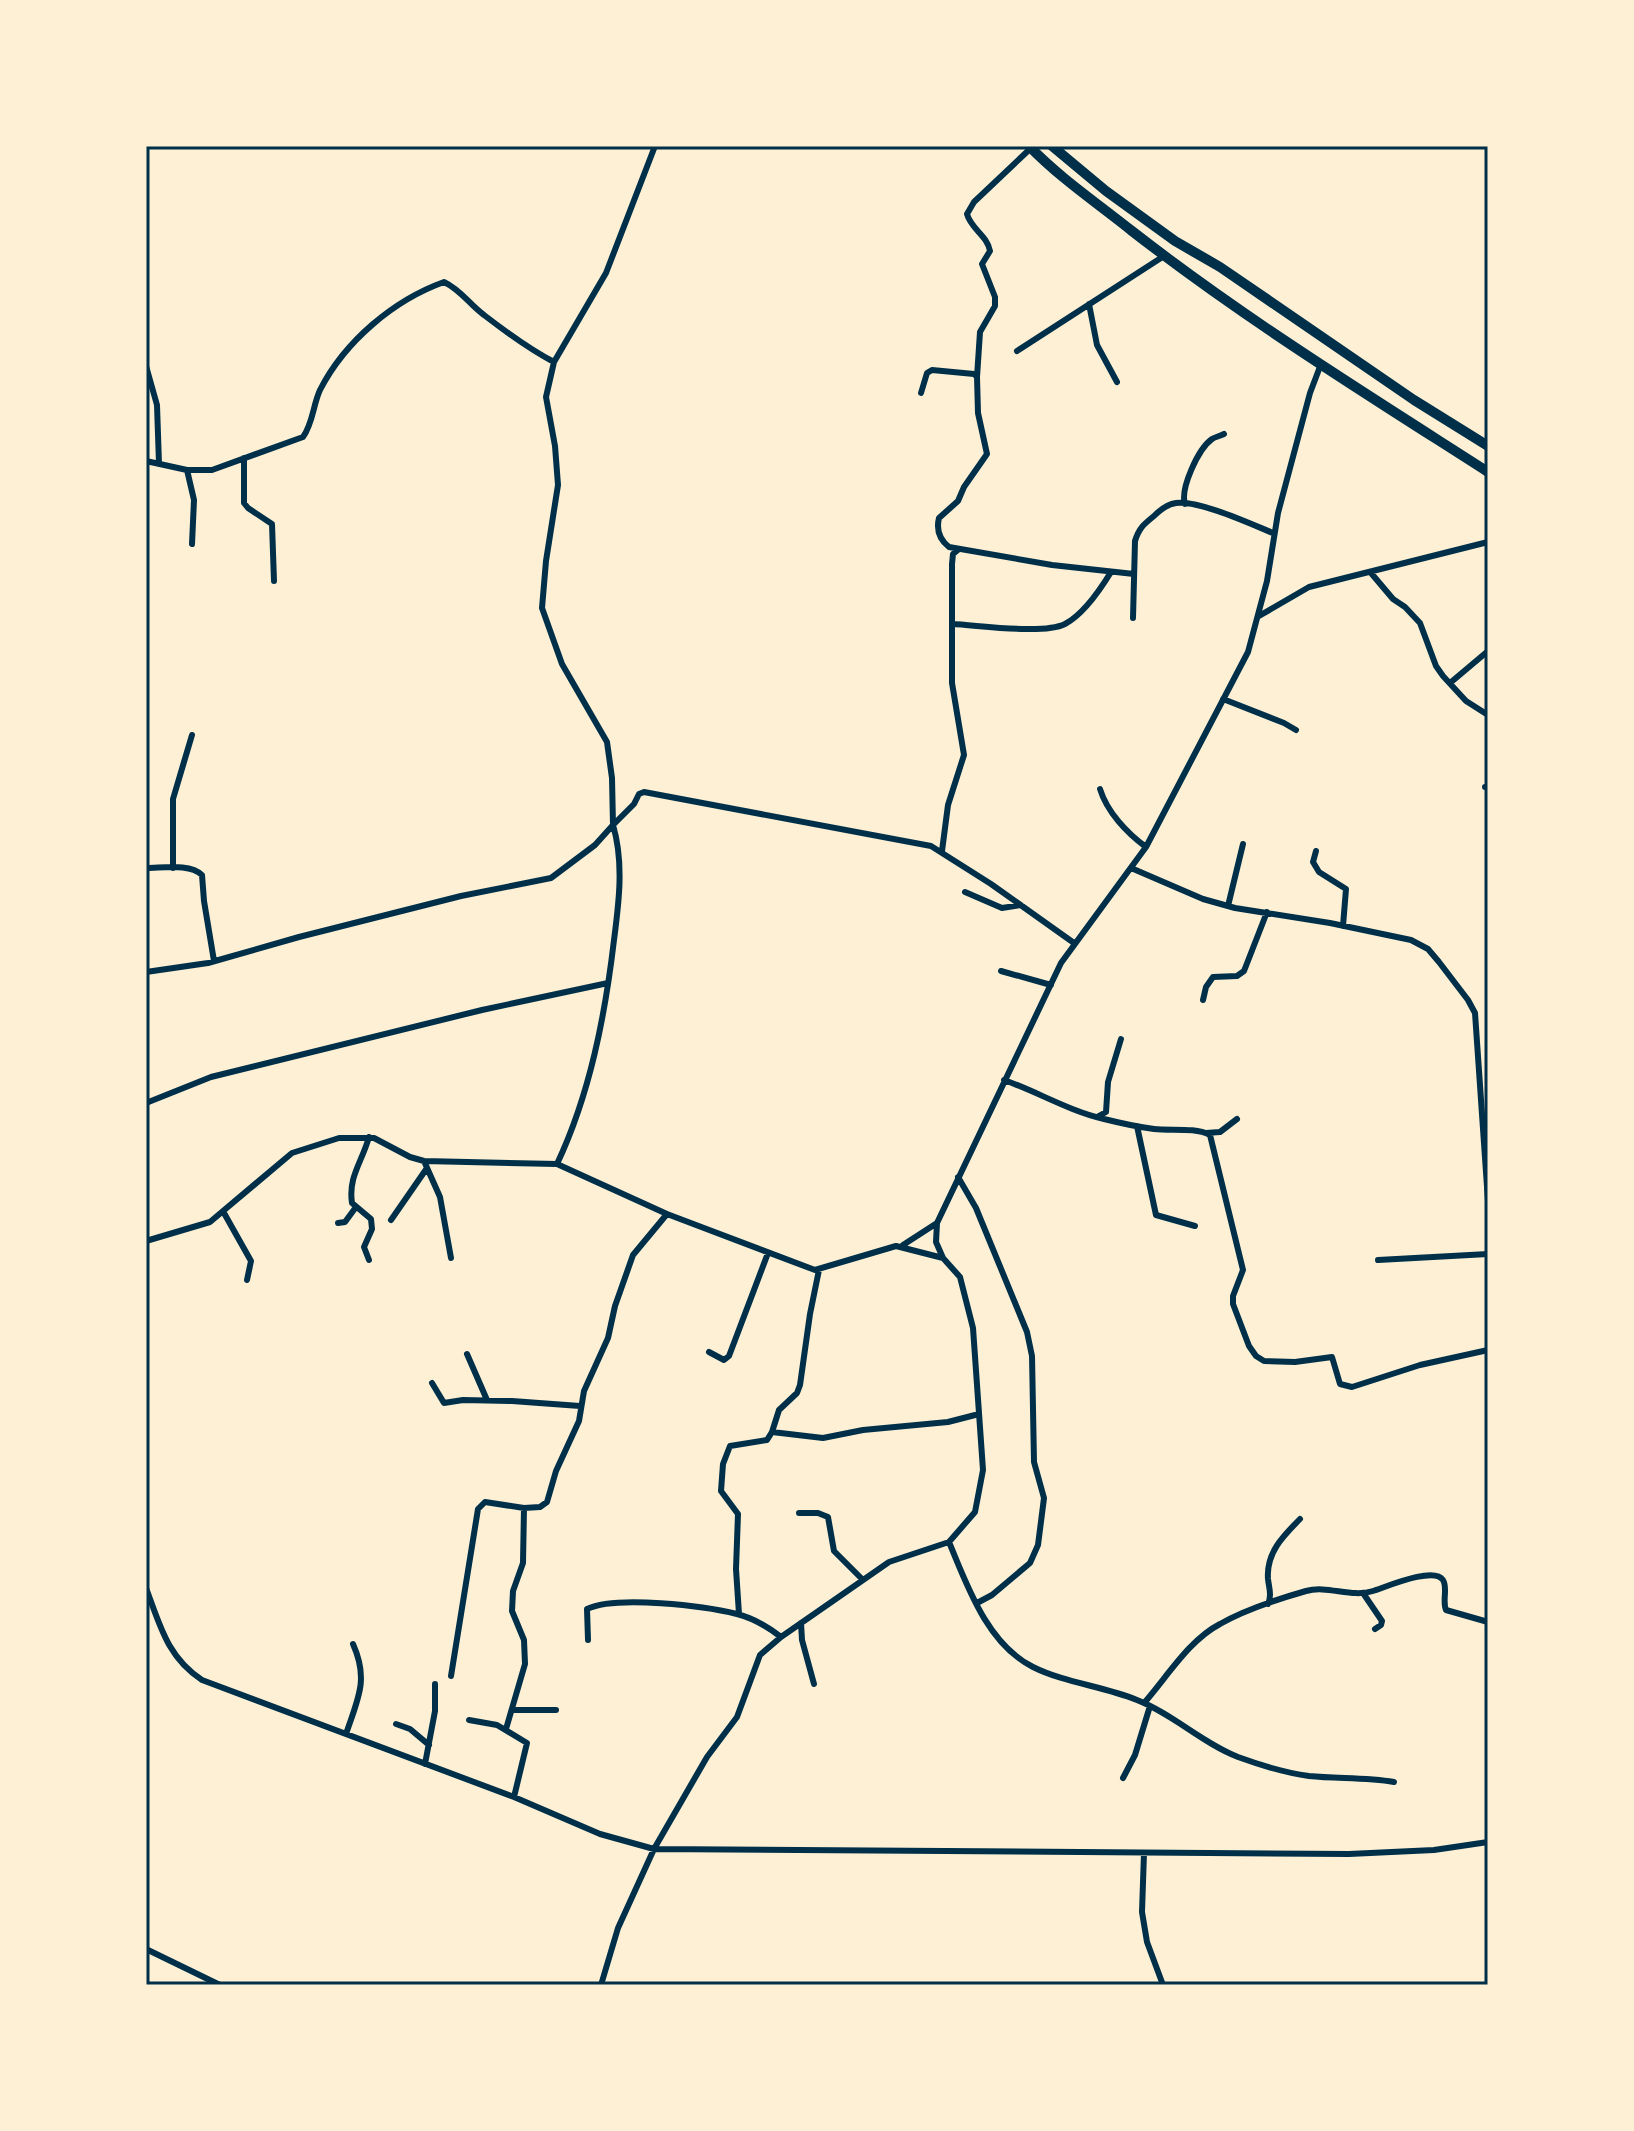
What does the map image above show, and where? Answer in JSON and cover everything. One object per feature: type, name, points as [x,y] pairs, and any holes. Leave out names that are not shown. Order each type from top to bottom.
[{"type":"main road","points":[[1052,146],[1094,183],[1175,241],[1220,267],[1414,400],[1488,446]]},
{"type":"main road","points":[[1030,147],[1060,177],[1164,256],[1321,364],[1488,472]]},
{"type":"street","points":[[557,1164],[588,1080],[608,983],[620,878],[607,742],[562,664],[542,608],[558,485],[546,397],[554,362],[606,273],[655,146]]},
{"type":"street","points":[[1030,147],[974,202],[967,214],[970,224],[988,242],[990,251],[982,264],[995,297],[995,306],[980,332],[977,377],[978,413],[987,454],[958,501],[939,518],[937,527],[942,541],[949,547],[996,557],[1134,574]]},
{"type":"street","points":[[1017,351],[1164,256]]},
{"type":"street","points":[[146,461],[187,470],[212,470],[260,450],[303,437],[321,390],[341,359],[377,318],[419,291],[444,282],[457,289],[482,314],[554,362]]},
{"type":"street","points":[[1089,304],[1097,345],[1117,382]]},
{"type":"street","points":[[601,1985],[618,1928],[654,1849],[707,1757],[737,1717],[756,1662],[781,1637],[897,1557],[949,1542],[969,1522],[980,1497],[983,1470],[973,1328],[963,1284],[956,1270],[943,1258],[936,1242],[937,1223],[1051,985],[1074,943],[1146,847],[1248,652],[1267,581],[1273,533],[1321,364]]},
{"type":"street","points":[[146,366],[157,405],[159,464]]},
{"type":"street","points":[[921,393],[927,373],[932,370],[974,374],[977,377]]},
{"type":"street","points":[[1185,504],[1182,495],[1184,486],[1201,453],[1211,440],[1224,434]]},
{"type":"street","points":[[244,458],[244,503],[272,524],[274,581]]},
{"type":"street","points":[[187,470],[194,500],[192,544]]},
{"type":"street","points":[[1133,618],[1138,529],[1160,511],[1175,503],[1185,504],[1233,517],[1273,533]]},
{"type":"street","points":[[1259,616],[1309,587],[1488,542]]},
{"type":"street","points":[[942,851],[948,805],[964,755],[952,683],[952,564],[953,554],[959,549]]},
{"type":"street","points":[[952,624],[1040,629],[1065,624],[1093,597],[1111,572]]},
{"type":"street","points":[[1371,573],[1393,599],[1420,623],[1436,666],[1450,683],[1466,701],[1488,715]]},
{"type":"street","points":[[1450,683],[1488,651]]},
{"type":"street","points":[[1223,699],[1296,730]]},
{"type":"street","points":[[173,868],[173,799],[192,735]]},
{"type":"street","points":[[1100,789],[1122,826],[1146,847]]},
{"type":"street","points":[[146,972],[214,961],[447,900],[551,878],[595,845],[644,792],[931,846],[1074,943]]},
{"type":"street","points":[[1228,906],[1243,844]]},
{"type":"street","points":[[1316,851],[1313,862],[1319,872],[1346,889],[1343,926]]},
{"type":"street","points":[[146,868],[198,870],[203,877],[214,961]]},
{"type":"street","points":[[1131,868],[1203,899],[1228,906],[1343,926],[1421,945],[1439,962],[1468,1000],[1476,1021],[1488,1201]]},
{"type":"street","points":[[965,892],[1002,908],[1021,905]]},
{"type":"street","points":[[1203,1000],[1206,987],[1213,977],[1237,976],[1244,971],[1267,912]]},
{"type":"street","points":[[1001,971],[1051,985]]},
{"type":"street","points":[[146,1103],[226,1073],[482,1010],[608,983]]},
{"type":"street","points":[[1476,1021],[1488,1022]]},
{"type":"street","points":[[1097,1117],[1106,1112],[1108,1082],[1121,1039]]},
{"type":"street","points":[[1004,1080],[1042,1093],[1066,1107],[1137,1126],[1206,1133],[1220,1132],[1237,1119]]},
{"type":"street","points":[[1137,1126],[1156,1215],[1195,1226]]},
{"type":"street","points":[[1206,1133],[1213,1144],[1243,1270],[1233,1304],[1256,1356],[1264,1361],[1277,1362],[1332,1357],[1340,1384],[1352,1387],[1420,1365],[1488,1350]]},
{"type":"street","points":[[369,1137],[351,1178],[352,1203],[371,1219],[372,1229],[364,1247],[369,1260]]},
{"type":"street","points":[[146,1241],[210,1222],[292,1153],[339,1138],[369,1137],[388,1143],[426,1165],[557,1164],[667,1214],[819,1270],[889,1247],[902,1246],[943,1258]]},
{"type":"street","points":[[391,1220],[426,1165]]},
{"type":"street","points":[[426,1165],[440,1197],[451,1258]]},
{"type":"street","points":[[958,1177],[987,1233],[1027,1332],[1032,1356],[1034,1462],[1044,1498],[1038,1545],[1030,1563],[1005,1586],[977,1603]]},
{"type":"street","points":[[338,1223],[345,1222],[356,1207]]},
{"type":"street","points":[[224,1213],[251,1261],[247,1280]]},
{"type":"street","points":[[451,1676],[478,1509],[485,1502],[524,1508],[540,1507],[547,1502],[556,1471],[579,1421],[584,1391],[608,1338],[633,1255],[667,1214]]},
{"type":"street","points":[[902,1246],[937,1223]]},
{"type":"street","points":[[709,1352],[724,1360],[729,1356],[768,1253]]},
{"type":"street","points":[[1378,1260],[1488,1254]]},
{"type":"street","points":[[739,1614],[736,1569],[738,1514],[721,1491],[721,1475],[730,1446],[763,1442],[772,1432],[779,1410],[797,1393],[819,1270]]},
{"type":"street","points":[[467,1354],[487,1400]]},
{"type":"street","points":[[432,1383],[444,1403],[487,1400],[580,1406]]},
{"type":"street","points":[[772,1432],[823,1438],[863,1430],[948,1422],[979,1414]]},
{"type":"street","points":[[506,1729],[525,1664],[524,1640],[512,1611],[513,1591],[523,1563],[524,1508]]},
{"type":"street","points":[[799,1513],[818,1513],[828,1517],[834,1551],[863,1580]]},
{"type":"street","points":[[1268,1604],[1271,1598],[1269,1564],[1272,1553],[1300,1519]]},
{"type":"street","points":[[949,1542],[977,1603],[1010,1651],[1032,1666],[1147,1704],[1227,1752],[1248,1760],[1304,1775],[1363,1777],[1394,1782]]},
{"type":"street","points":[[1123,1778],[1135,1755],[1147,1704],[1219,1624],[1316,1589],[1363,1593],[1423,1575],[1434,1575],[1444,1583],[1446,1610],[1488,1622]]},
{"type":"street","points":[[146,1588],[166,1640],[178,1661],[202,1680],[514,1797],[600,1834],[654,1849],[1349,1854],[1434,1850],[1488,1842]]},
{"type":"street","points":[[1363,1593],[1382,1621],[1375,1629]]},
{"type":"street","points":[[588,1640],[587,1609],[640,1602],[739,1614],[770,1628],[781,1637]]},
{"type":"street","points":[[801,1623],[802,1640],[814,1684]]},
{"type":"street","points":[[346,1734],[362,1681],[362,1665],[353,1644]]},
{"type":"street","points":[[425,1764],[435,1711],[435,1684]]},
{"type":"street","points":[[512,1710],[556,1710]]},
{"type":"street","points":[[469,1720],[486,1721],[506,1729],[527,1743],[514,1797]]},
{"type":"street","points":[[396,1724],[410,1729],[429,1745]]},
{"type":"street","points":[[1144,1853],[1142,1912],[1147,1942],[1163,1985]]},
{"type":"street","points":[[146,1949],[220,1985]]}]
